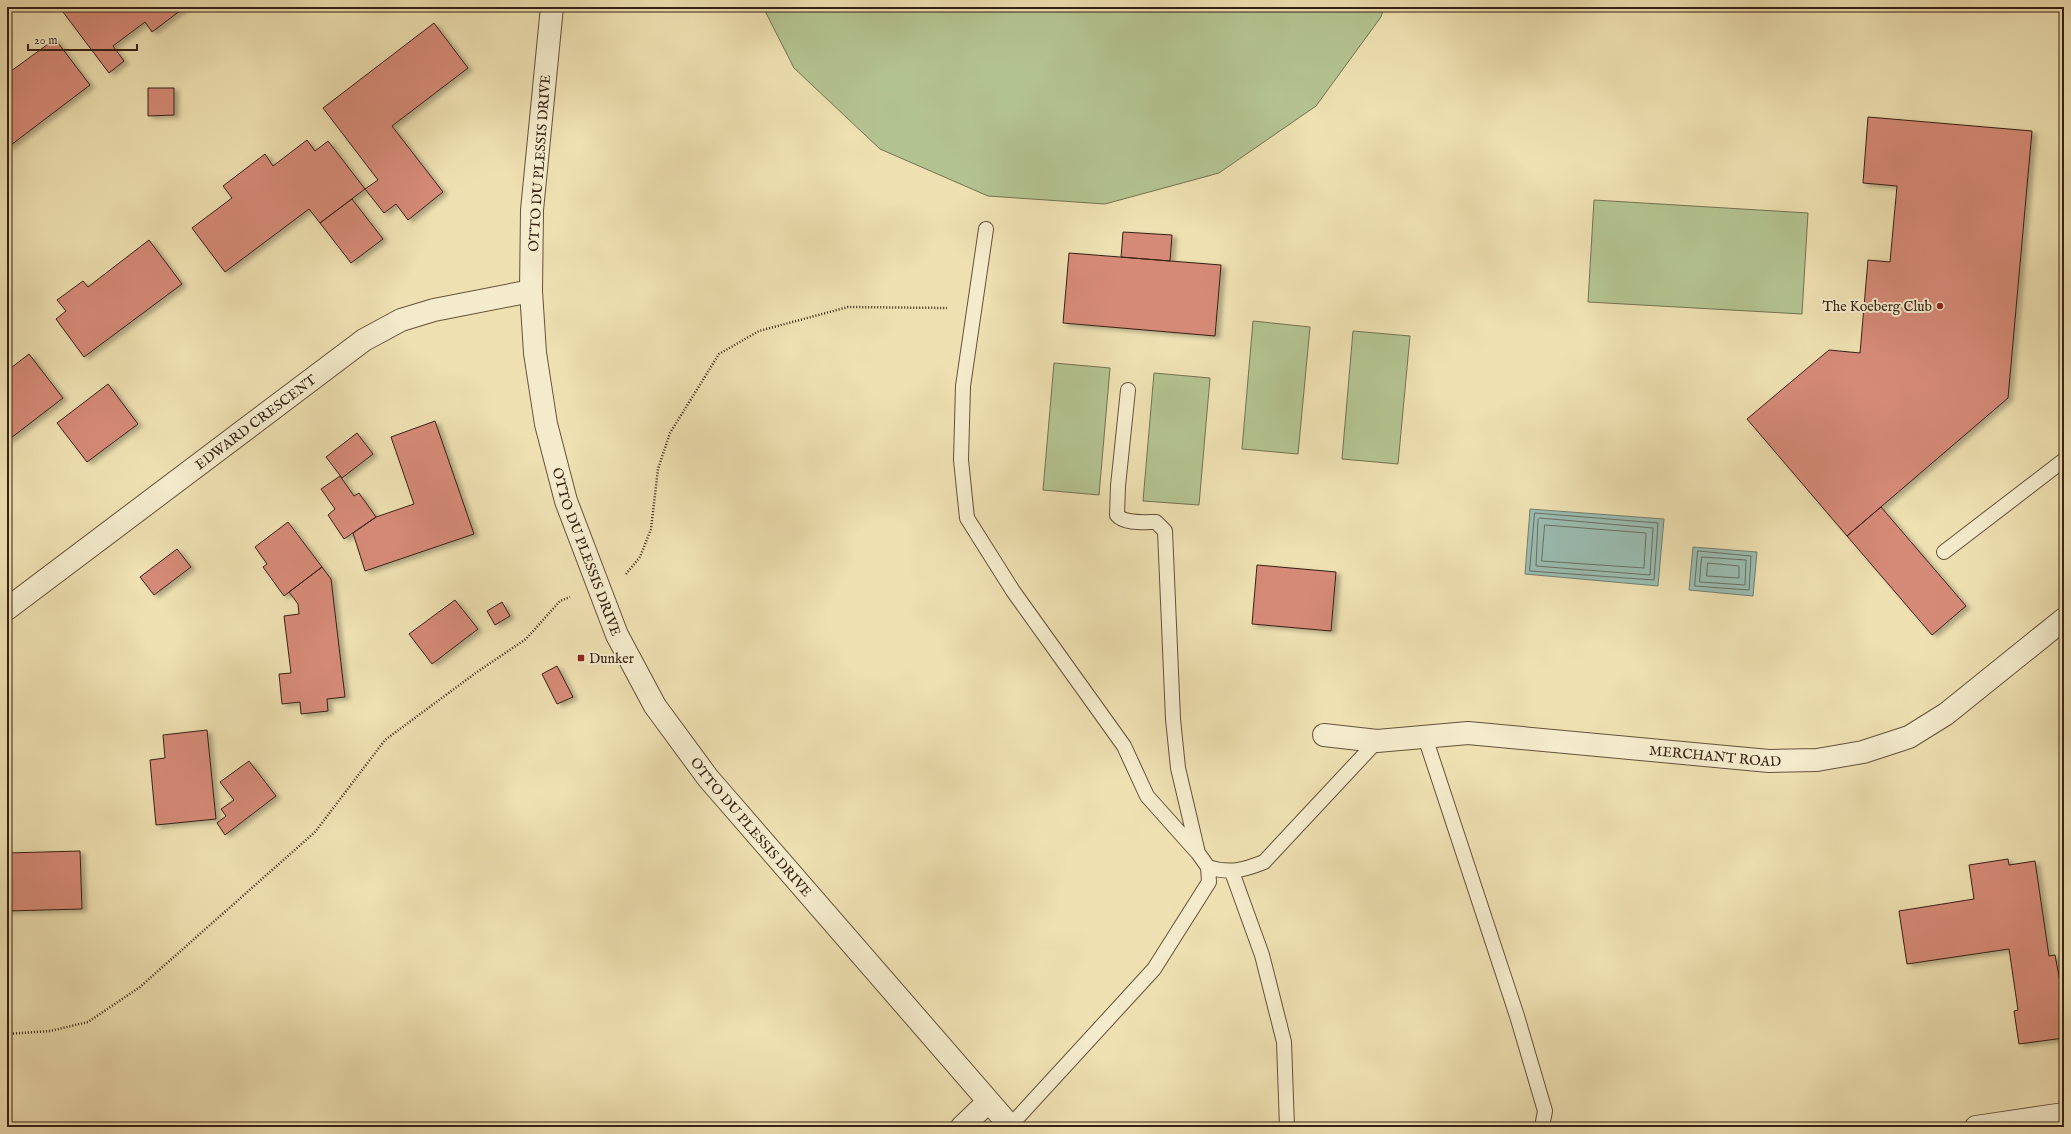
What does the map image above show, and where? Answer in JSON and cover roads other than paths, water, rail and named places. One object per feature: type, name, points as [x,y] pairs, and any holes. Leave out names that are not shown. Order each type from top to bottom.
[{"type":"street","name":"OTTO DU PLESSIS DRIVE","points":[[552,7],[532,210],[531,291],[535,352],[546,424],[566,501],[596,586],[617,636],[655,706],[708,778],[1011,1127]]},
{"type":"street","name":"EDWARD CRESCENT","points":[[7,609],[364,340],[401,320],[449,307],[531,291]]},
{"type":"street","name":"MERCHANT ROAD","points":[[1324,735],[1377,741],[1468,733],[1769,761],[1817,760],[1863,752],[1909,737],[1946,714],[2064,619]]},
{"type":"street","points":[[962,1127],[988,1102]]},
{"type":"street","points":[[1976,1127],[2064,1114]]},
{"type":"lane","points":[[986,229],[963,386],[961,460],[967,518],[1013,591],[1124,746],[1147,796],[1198,852],[1208,867],[1209,882],[1154,969],[1011,1127]]},
{"type":"lane","points":[[1128,390],[1118,486],[1117,515],[1121,518],[1134,522],[1156,522],[1165,531],[1173,719],[1178,768],[1198,852]]},
{"type":"lane","points":[[1944,552],[2064,460]]},
{"type":"lane","points":[[1425,737],[1517,1016],[1546,1111],[1542,1127]]},
{"type":"lane","points":[[1208,867],[1232,872],[1242,871],[1264,862],[1377,741]]},
{"type":"lane","points":[[1232,872],[1262,955],[1284,1042],[1286,1127]]},
{"type":"water","points":[[1530,509],[1664,519],[1658,586],[1525,574]]},
{"type":"water","points":[[1693,547],[1757,552],[1753,596],[1689,590]]},
{"type":"place","name":"The Koeberg Club","points":[[1940,306]]},
{"type":"place","name":"Dunker","points":[[581,658]]}]
